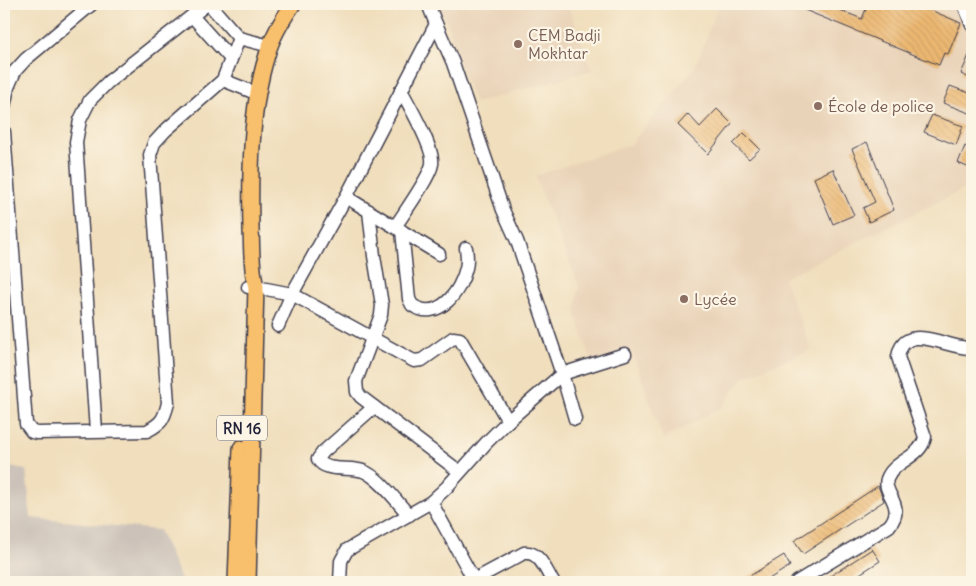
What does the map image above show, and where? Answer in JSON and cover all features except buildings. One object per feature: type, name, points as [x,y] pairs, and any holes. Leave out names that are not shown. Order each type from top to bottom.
[{"type":"main road","name":"RN 16","points":[[248,582],[252,283],[251,200],[254,125],[258,94],[270,46],[278,27],[293,4]]},
{"type":"main road","name":"RN 16","points":[[236,582],[252,283]]},
{"type":"street","points":[[4,108],[8,87],[16,71],[26,59],[92,4]]},
{"type":"street","points":[[96,431],[76,142],[80,120],[90,100],[108,82],[208,4],[239,38],[270,46]]},
{"type":"street","points":[[428,4],[452,63],[503,210],[517,240],[562,374],[575,419]]},
{"type":"street","points":[[964,4],[972,25]]},
{"type":"street","points":[[192,16],[230,59]]},
{"type":"street","points":[[278,326],[292,294],[346,197],[436,24]]},
{"type":"street","points":[[4,132],[26,424],[32,432],[36,433],[147,431],[159,424],[165,415],[168,402],[150,155],[154,143],[166,130],[223,80],[239,38]]},
{"type":"street","points":[[223,80],[258,94]]},
{"type":"street","points":[[402,90],[433,159],[430,171],[398,229],[409,300],[412,305],[425,311],[442,307],[448,301],[466,269],[466,248]]},
{"type":"street","points":[[346,197],[439,254]]},
{"type":"street","points":[[370,212],[374,256],[382,305],[381,315],[355,386],[361,397],[460,472]]},
{"type":"street","points":[[252,283],[292,294],[414,361],[418,361],[453,338],[460,338],[508,421]]},
{"type":"street","points":[[797,582],[889,526],[894,520],[896,514],[886,483],[899,465],[919,451],[926,437],[898,357],[899,349],[905,341],[912,338],[922,338],[960,348],[972,348]]},
{"type":"street","points":[[340,582],[341,561],[347,550],[431,502],[508,421],[562,374],[625,354]]},
{"type":"street","points":[[374,407],[323,452],[318,459],[325,466],[363,471],[377,481],[409,515]]},
{"type":"street","points":[[431,502],[472,581],[529,552],[537,556],[553,582]]},
{"type":"shaded area","name":"CEM Badji Mokhtar","points":[[436,4],[575,4],[569,8],[592,70],[475,103],[459,64],[448,24]]},
{"type":"shaded area","points":[[719,4],[972,4],[972,185],[784,278],[811,350],[744,377],[721,408],[663,439],[631,349],[592,363],[575,312],[579,286],[535,176],[631,144],[695,67]]},
{"type":"shaded area","points":[[4,466],[26,470],[31,518],[159,530],[182,582],[4,582]]},
{"type":"place","name":"CEM Badji Mokhtar","points":[[518,44]]},
{"type":"place","name":"École de police","points":[[818,106]]},
{"type":"place","name":"Lycée","points":[[684,299]]}]
